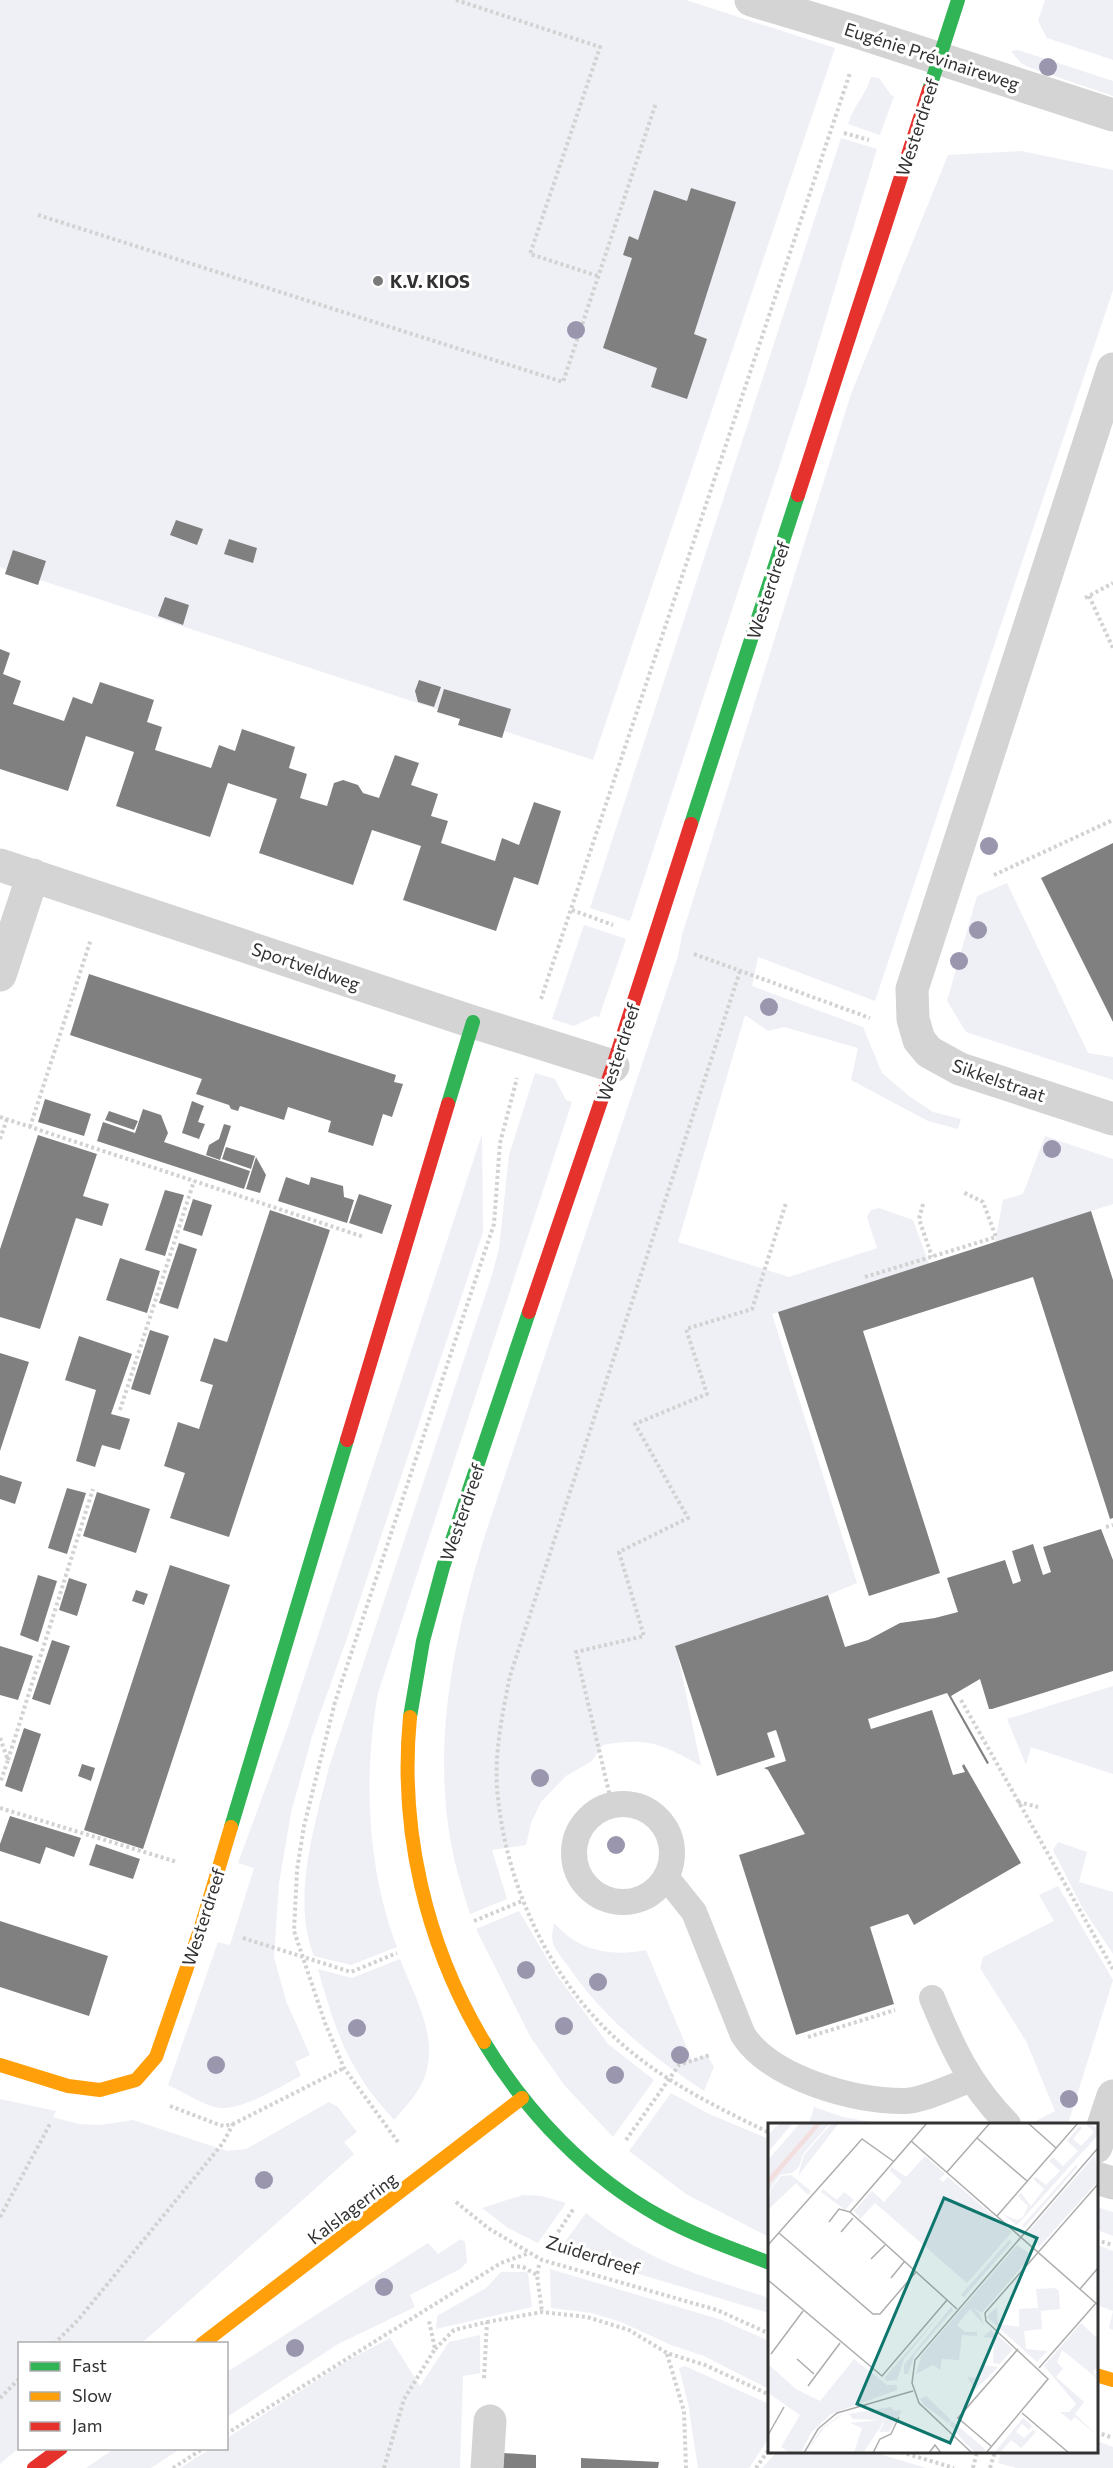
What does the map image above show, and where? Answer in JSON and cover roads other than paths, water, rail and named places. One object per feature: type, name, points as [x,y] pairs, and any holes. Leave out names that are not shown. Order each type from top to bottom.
[{"type":"street","name":"Eugénie Prévinaireweg","points":[[751,0],[866,34],[1113,115]]},
{"type":"street","name":"Westerdreef","points":[[522,2098],[486,2049],[458,1997],[426,1906],[414,1851],[407,1801],[408,1726],[421,1642],[443,1567],[614,1066],[958,0]]},
{"type":"street","name":"Sikkelstraat","points":[[1113,369],[940,899],[911,995],[914,1023],[929,1052],[960,1069],[1113,1119]]},
{"type":"street","name":"Sportveldweg","points":[[0,865],[527,1040],[614,1066]]},
{"type":"street","points":[[0,975],[33,875]]},
{"type":"street","name":"Westerdreef","points":[[0,2065],[68,2086],[100,2090],[136,2080],[156,2057],[217,1875],[473,1022]]},
{"type":"street","points":[[1098,2141],[1113,2096]]},
{"type":"street","points":[[522,2098],[583,2161],[626,2196],[664,2219],[727,2248],[768,2262]]},
{"type":"street","name":"Kalslagerring","points":[[203,2342],[426,2174],[522,2098]]},
{"type":"street","points":[[1098,2179],[1113,2183]]},
{"type":"street","points":[[1098,2376],[1113,2380]]},
{"type":"street","points":[[487,2468],[490,2421]]},
{"type":"street","points":[[34,2468],[57,2450]]},
{"type":"lane","points":[[624,1803],[648,1811],[661,1823],[670,1840],[672,1853],[666,1877],[658,1887],[636,1900],[610,1900],[598,1895],[588,1887],[575,1865],[576,1839],[581,1827],[600,1809],[612,1805],[624,1803]]},
{"type":"lane","points":[[666,1877],[694,1912],[743,2035],[766,2060],[832,2091],[905,2101],[970,2080]]},
{"type":"lane","points":[[932,1998],[952,2047],[970,2080],[1007,2123]]},
{"type":"place","name":"K.V. KIOS","points":[[378,281]]}]
